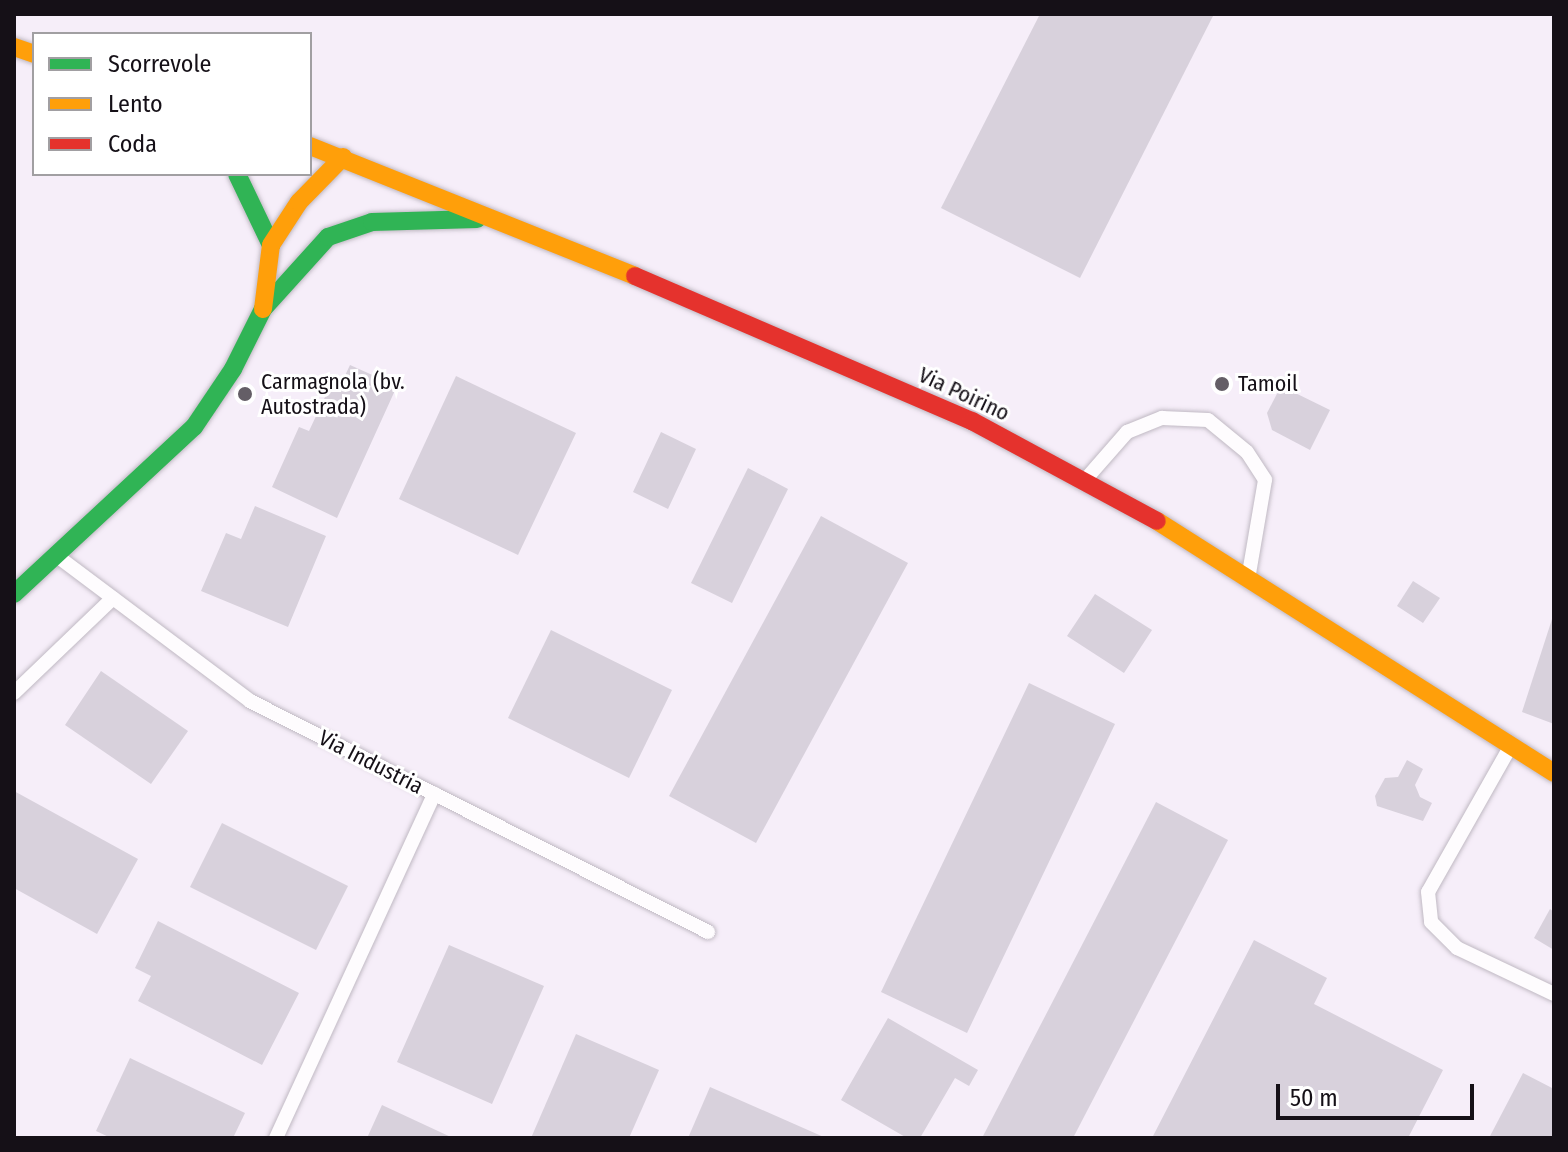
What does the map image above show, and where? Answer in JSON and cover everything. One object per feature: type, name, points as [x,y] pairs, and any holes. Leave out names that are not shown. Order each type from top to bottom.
[{"type":"main road","name":"Via Poirino","points":[[312,147],[505,220],[972,421],[1083,481],[1248,579],[1554,773]]},
{"type":"main road","points":[[328,237],[343,157]]},
{"type":"main road","points":[[263,309],[271,245],[299,202],[343,157]]},
{"type":"main road","points":[[238,176],[271,245]]},
{"type":"main road","points":[[14,594],[194,427],[233,369],[263,309],[328,237],[372,222],[505,220]]},
{"type":"lane","points":[[1083,481],[1127,432],[1162,418],[1208,420],[1247,452],[1265,480],[1248,579]]},
{"type":"lane","name":"Via Industria","points":[[56,555],[250,701],[708,932]]},
{"type":"lane","points":[[14,693],[113,598]]},
{"type":"lane","points":[[1511,746],[1428,892],[1431,922],[1457,948],[1554,994]]},
{"type":"lane","points":[[276,1138],[434,794]]},
{"type":"building","points":[[1040,14],[1214,14],[1080,278],[941,208]]},
{"type":"building","points":[[350,365],[397,386],[337,518],[272,487],[299,427],[309,431],[333,380],[341,384]]},
{"type":"building","points":[[456,376],[576,433],[518,555],[399,499]]},
{"type":"building","points":[[1281,386],[1330,410],[1310,450],[1272,430],[1267,413]]},
{"type":"building","points":[[661,432],[696,449],[668,509],[633,492]]},
{"type":"building","points":[[748,468],[788,489],[732,603],[691,583]]},
{"type":"building","points":[[255,506],[326,536],[288,627],[201,591],[226,533],[241,539]]},
{"type":"building","points":[[821,516],[908,563],[756,843],[669,796]]},
{"type":"building","points":[[1413,581],[1440,598],[1423,623],[1397,606]]},
{"type":"building","points":[[1095,594],[1152,630],[1124,673],[1067,636]]},
{"type":"building","points":[[1554,616],[1554,724],[1522,712]]},
{"type":"building","points":[[551,630],[672,690],[629,778],[508,718]]},
{"type":"building","points":[[101,671],[188,731],[151,784],[65,725]]},
{"type":"building","points":[[1029,683],[1115,724],[967,1033],[881,992]]},
{"type":"building","points":[[1407,760],[1423,769],[1415,785],[1420,797],[1432,803],[1423,821],[1377,806],[1375,796],[1385,778],[1398,777]]},
{"type":"building","points":[[14,791],[138,859],[97,934],[14,888]]},
{"type":"building","points":[[1156,802],[1228,840],[1073,1138],[982,1138]]},
{"type":"building","points":[[222,823],[348,886],[316,950],[190,887]]},
{"type":"building","points":[[1550,909],[1554,912],[1554,950],[1534,938]]},
{"type":"building","points":[[158,921],[299,993],[262,1065],[138,1001],[151,976],[135,968]]},
{"type":"building","points":[[1254,940],[1327,978],[1314,1004],[1443,1070],[1408,1138],[1152,1138]]},
{"type":"building","points":[[449,945],[544,986],[492,1104],[397,1062]]},
{"type":"building","points":[[888,1018],[978,1070],[969,1086],[955,1078],[920,1138],[907,1138],[841,1100]]},
{"type":"building","points":[[576,1034],[659,1070],[629,1138],[531,1138]]},
{"type":"building","points":[[130,1058],[245,1113],[233,1138],[111,1138],[96,1131]]},
{"type":"building","points":[[1523,1073],[1554,1089],[1554,1138],[1489,1138]]},
{"type":"building","points":[[710,1087],[826,1138],[688,1138]]},
{"type":"building","points":[[382,1105],[453,1138],[367,1138]]},
{"type":"traffic: fast","points":[[238,176],[271,245]]},
{"type":"traffic: fast","points":[[14,594],[194,427],[233,369],[263,309],[328,237],[372,222],[477,219]]},
{"type":"traffic: slow","points":[[14,47],[32,53]]},
{"type":"traffic: slow","points":[[312,147],[635,276]]},
{"type":"traffic: slow","points":[[263,309],[271,245],[299,202],[343,157]]},
{"type":"traffic: slow","points":[[1157,521],[1554,773]]},
{"type":"traffic: jam","points":[[635,276],[972,421],[1157,521]]},
{"type":"place","name":"Tamoil","points":[[1222,384]]},
{"type":"place","name":"Carmagnola (bv. Autostrada)","points":[[245,394]]}]
